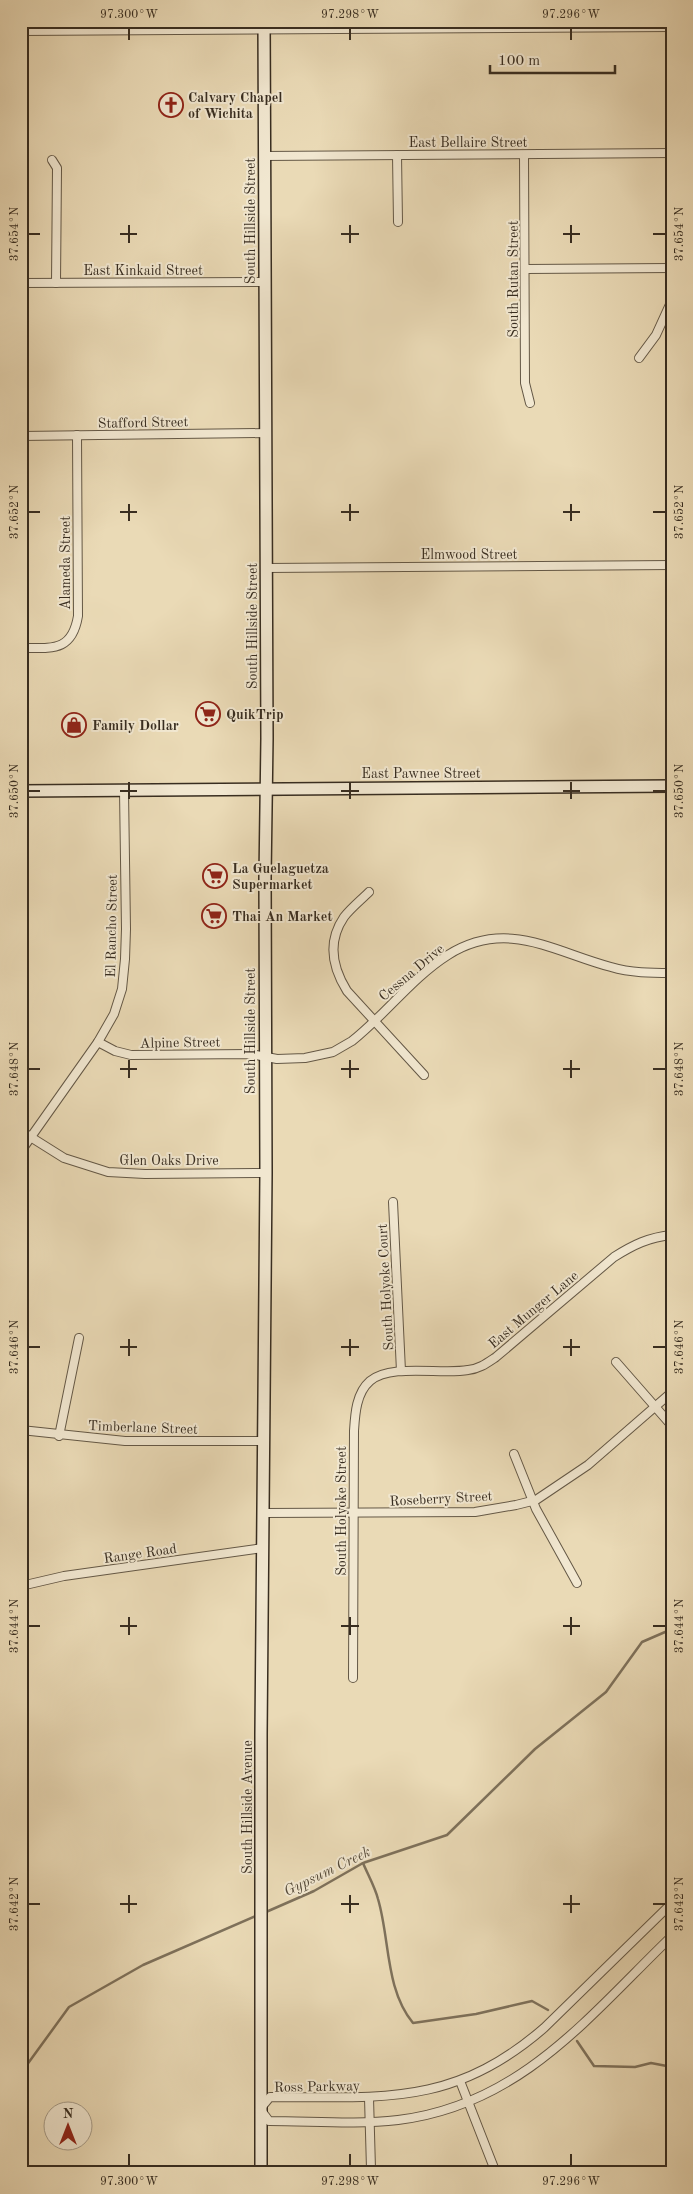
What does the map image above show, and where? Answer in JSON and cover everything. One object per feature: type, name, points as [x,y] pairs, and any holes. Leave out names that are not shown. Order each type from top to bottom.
[{"type":"main road","name":"South Hillside Street","points":[[264,25],[266,433],[264,1441]]},
{"type":"main road","name":"East Pawnee Street","points":[[21,792],[672,786]]},
{"type":"main road","name":"South Hillside Avenue","points":[[261,2173],[264,1441]]},
{"type":"street","points":[[21,30],[264,25],[672,27]]},
{"type":"street","name":"East Bellaire Street","points":[[264,156],[672,153]]},
{"type":"street","points":[[397,155],[398,222]]},
{"type":"street","name":"South Rutan Street","points":[[524,155],[525,383],[530,403]]},
{"type":"street","points":[[52,160],[57,168],[56,283]]},
{"type":"street","points":[[526,269],[672,268]]},
{"type":"street","name":"East Kinkaid Street","points":[[21,283],[265,282]]},
{"type":"street","points":[[639,358],[656,336],[672,300]]},
{"type":"street","name":"Stafford Street","points":[[21,436],[266,433]]},
{"type":"street","name":"Alameda Street","points":[[21,648],[56,647],[67,642],[73,635],[76,626],[78,616],[77,435]]},
{"type":"street","name":"Elmwood Street","points":[[266,568],[672,565]]},
{"type":"street","name":"El Rancho Street","points":[[21,1151],[98,1042],[114,1014],[122,989],[126,959],[124,791]]},
{"type":"street","points":[[369,892],[344,917],[334,940],[333,959],[337,975],[347,991],[424,1075]]},
{"type":"street","name":"Cessna Drive","points":[[265,1056],[277,1059],[305,1058],[333,1052],[352,1041],[424,974],[448,955],[493,939],[512,938],[538,942],[620,970],[672,973]]},
{"type":"street","name":"Alpine Street","points":[[98,1042],[115,1051],[132,1055],[243,1054],[265,1056]]},
{"type":"street","name":"Glen Oaks Drive","points":[[21,1131],[64,1158],[108,1172],[266,1173]]},
{"type":"street","name":"South Holyoke Court","points":[[393,1202],[401,1371]]},
{"type":"street","name":"East Munger Lane","points":[[401,1371],[453,1371],[481,1367],[496,1358],[614,1257],[635,1244],[658,1237],[672,1236]]},
{"type":"street","points":[[59,1436],[79,1338]]},
{"type":"street","points":[[616,1362],[672,1426]]},
{"type":"street","name":"South Holyoke Street","points":[[353,1678],[354,1431],[356,1406],[370,1381],[391,1372],[401,1371]]},
{"type":"street","name":"Roseberry Street","points":[[264,1513],[475,1512],[532,1500],[588,1465],[672,1392]]},
{"type":"street","name":"Timberlane Street","points":[[21,1430],[59,1436],[125,1441],[264,1441]]},
{"type":"street","points":[[514,1454],[532,1500],[577,1583]]},
{"type":"street","name":"Range Road","points":[[21,1586],[64,1576],[263,1548]]},
{"type":"street","name":"Ross Parkway","points":[[672,1903],[525,2045],[486,2069],[460,2081],[422,2092],[369,2098],[270,2097],[260,2109],[269,2121],[370,2121],[425,2115],[468,2103],[511,2082],[551,2053],[672,1936]]},
{"type":"street","points":[[460,2081],[496,2173]]},
{"type":"street","points":[[369,2098],[371,2169]]},
{"type":"waterway","name":"Gypsum Creek","points":[[266,1912],[314,1891],[363,1863],[447,1835],[535,1749],[606,1692],[642,1642],[672,1629]]},
{"type":"waterway","points":[[363,1863],[382,1914],[397,1995],[413,2023],[476,2014],[532,2001],[548,2010]]},
{"type":"waterway","name":"Gypsum Creek","points":[[21,2073],[69,2007],[143,1965],[258,1915]]},
{"type":"waterway","points":[[577,2041],[594,2066],[635,2067],[651,2063],[672,2067]]},
{"type":"place","name":"Calvary Chapel of Wichita","points":[[171,105]]},
{"type":"place","name":"QuikTrip","points":[[208,714]]},
{"type":"place","name":"Family Dollar","points":[[74,725]]},
{"type":"place","name":"La Guelaguetza Supermarket","points":[[215,876]]},
{"type":"place","name":"Thai An Market","points":[[214,916]]}]
